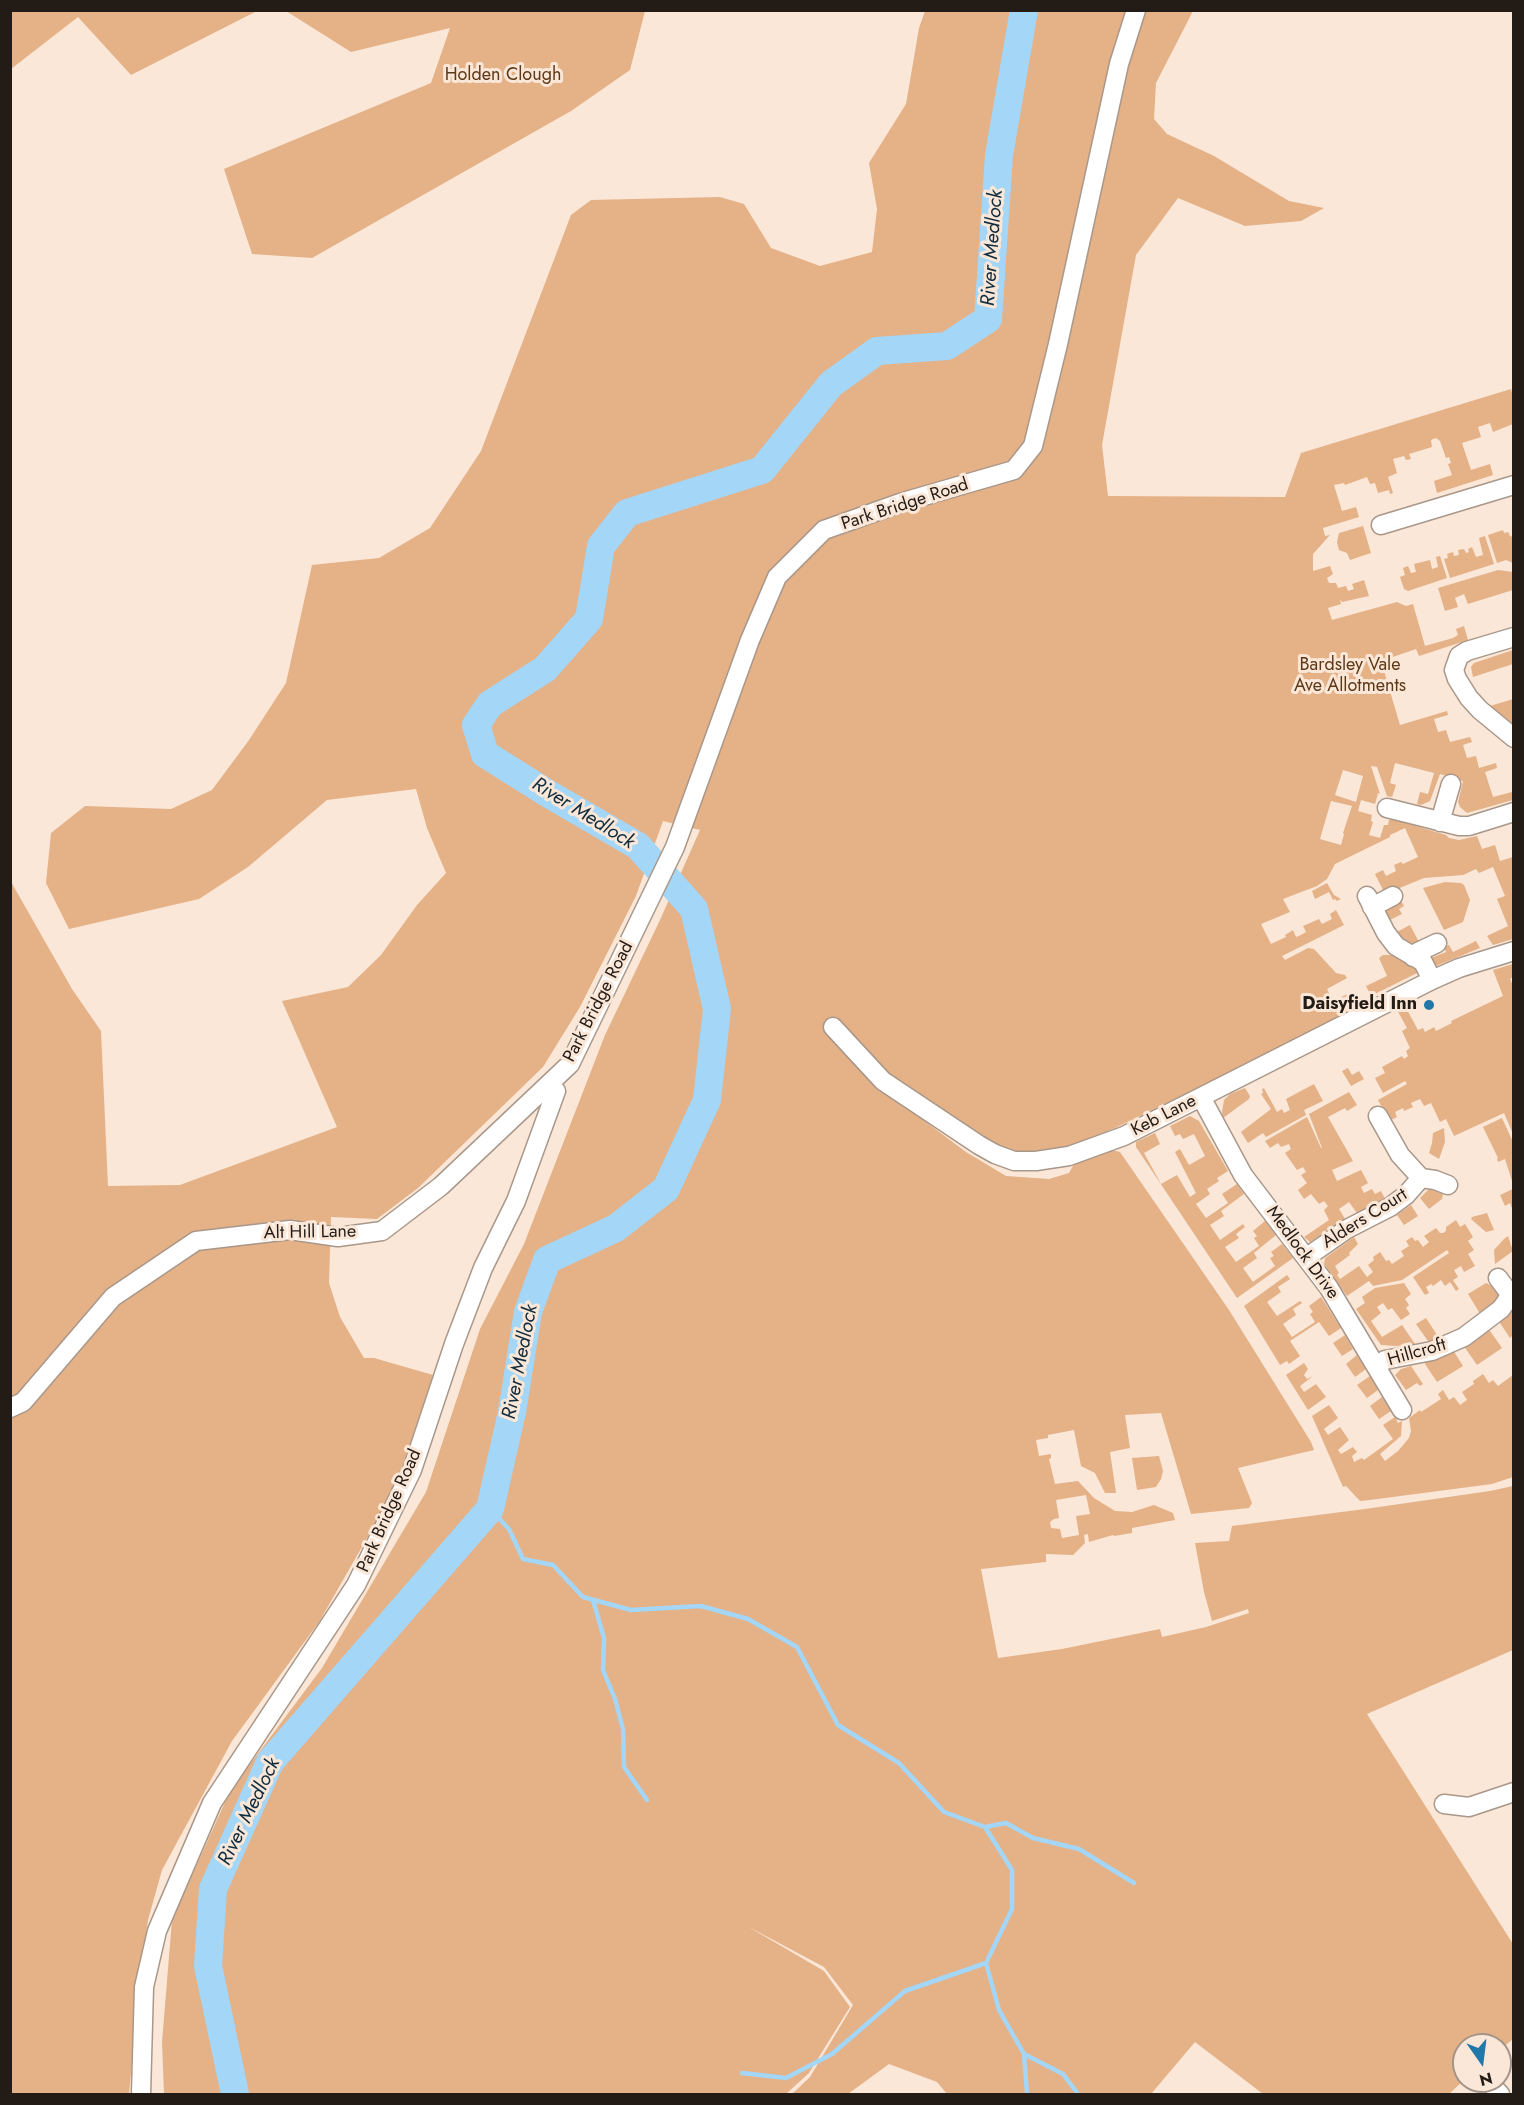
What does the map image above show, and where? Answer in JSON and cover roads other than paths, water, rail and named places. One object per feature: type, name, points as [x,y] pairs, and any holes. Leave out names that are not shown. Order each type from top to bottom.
[{"type":"street","name":"Park Bridge Road","points":[[141,2094],[144,1987],[157,1931],[212,1803],[356,1585],[412,1470],[454,1344],[483,1269],[516,1201],[556,1091],[550,1084],[570,1064],[675,847],[750,640],[777,577],[824,530],[903,501],[1014,470],[1034,446],[1119,64],[1136,10]]},
{"type":"street","points":[[1381,525],[1514,485]]},
{"type":"street","points":[[1514,637],[1467,651],[1459,656],[1454,670],[1469,698],[1514,738]]},
{"type":"street","points":[[1440,822],[1450,784]]},
{"type":"street","points":[[1387,808],[1459,826],[1469,826],[1514,812]]},
{"type":"street","points":[[1393,896],[1370,902],[1386,933],[1396,946],[1423,962],[1432,980]]},
{"type":"street","points":[[1413,957],[1437,943]]},
{"type":"street","name":"Keb Lane","points":[[833,1027],[883,1081],[979,1145],[1014,1161],[1036,1161],[1069,1156],[1124,1136],[1432,980],[1459,968],[1514,951]]},
{"type":"street","name":"Alt Hill Lane","points":[[10,1408],[23,1402],[113,1297],[196,1241],[290,1230],[338,1237],[382,1231],[441,1186],[550,1084]]},
{"type":"street","name":"Medlock Drive","points":[[1201,1097],[1243,1175],[1329,1288],[1402,1410]]},
{"type":"street","name":"Alders Court","points":[[1378,1116],[1389,1150],[1421,1178],[1448,1185]]},
{"type":"street","name":"Alders Court","points":[[1307,1257],[1347,1229],[1390,1207],[1406,1195],[1421,1178]]},
{"type":"street","name":"Hillcroft","points":[[1376,1366],[1385,1360],[1432,1351],[1464,1337],[1501,1309],[1512,1293],[1498,1278]]},
{"type":"street","points":[[1444,1804],[1469,1812],[1514,1792]]},
{"type":"waterway","name":"River Medlock","points":[[235,2094],[208,1966],[213,1889],[270,1762],[490,1509],[512,1412],[528,1312],[547,1260],[616,1228],[666,1189],[707,1100],[717,1009],[694,909],[638,846],[485,754],[476,725],[490,704],[545,669],[589,619],[601,546],[627,513],[762,470],[831,384],[877,351],[947,346],[988,319],[999,155],[1024,10]]},
{"type":"waterway","points":[[490,1509],[509,1529],[523,1559],[553,1565],[583,1597],[631,1610],[701,1606],[748,1619],[797,1647],[838,1725],[899,1763],[944,1812],[985,1827],[1012,1870],[1012,1909],[986,1963],[999,2010],[1024,2054],[1063,2074],[1078,2094]]},
{"type":"waterway","points":[[593,1600],[604,1638],[603,1670],[615,1699],[623,1729],[624,1767],[647,1800]]},
{"type":"waterway","points":[[985,1827],[1006,1823],[1033,1838],[1079,1849],[1134,1883]]},
{"type":"waterway","points":[[742,2073],[786,2078],[832,2054],[905,1991],[986,1963]]},
{"type":"waterway","points":[[1024,2054],[1027,2094]]},
{"type":"place","name":"Daisyfield Inn","points":[[1429,1005]]},
{"type":"park label","name":"Holden Clough","points":[[503,76]]},
{"type":"park label","name":"Bardsley Vale Ave Allotments","points":[[1350,676]]}]
